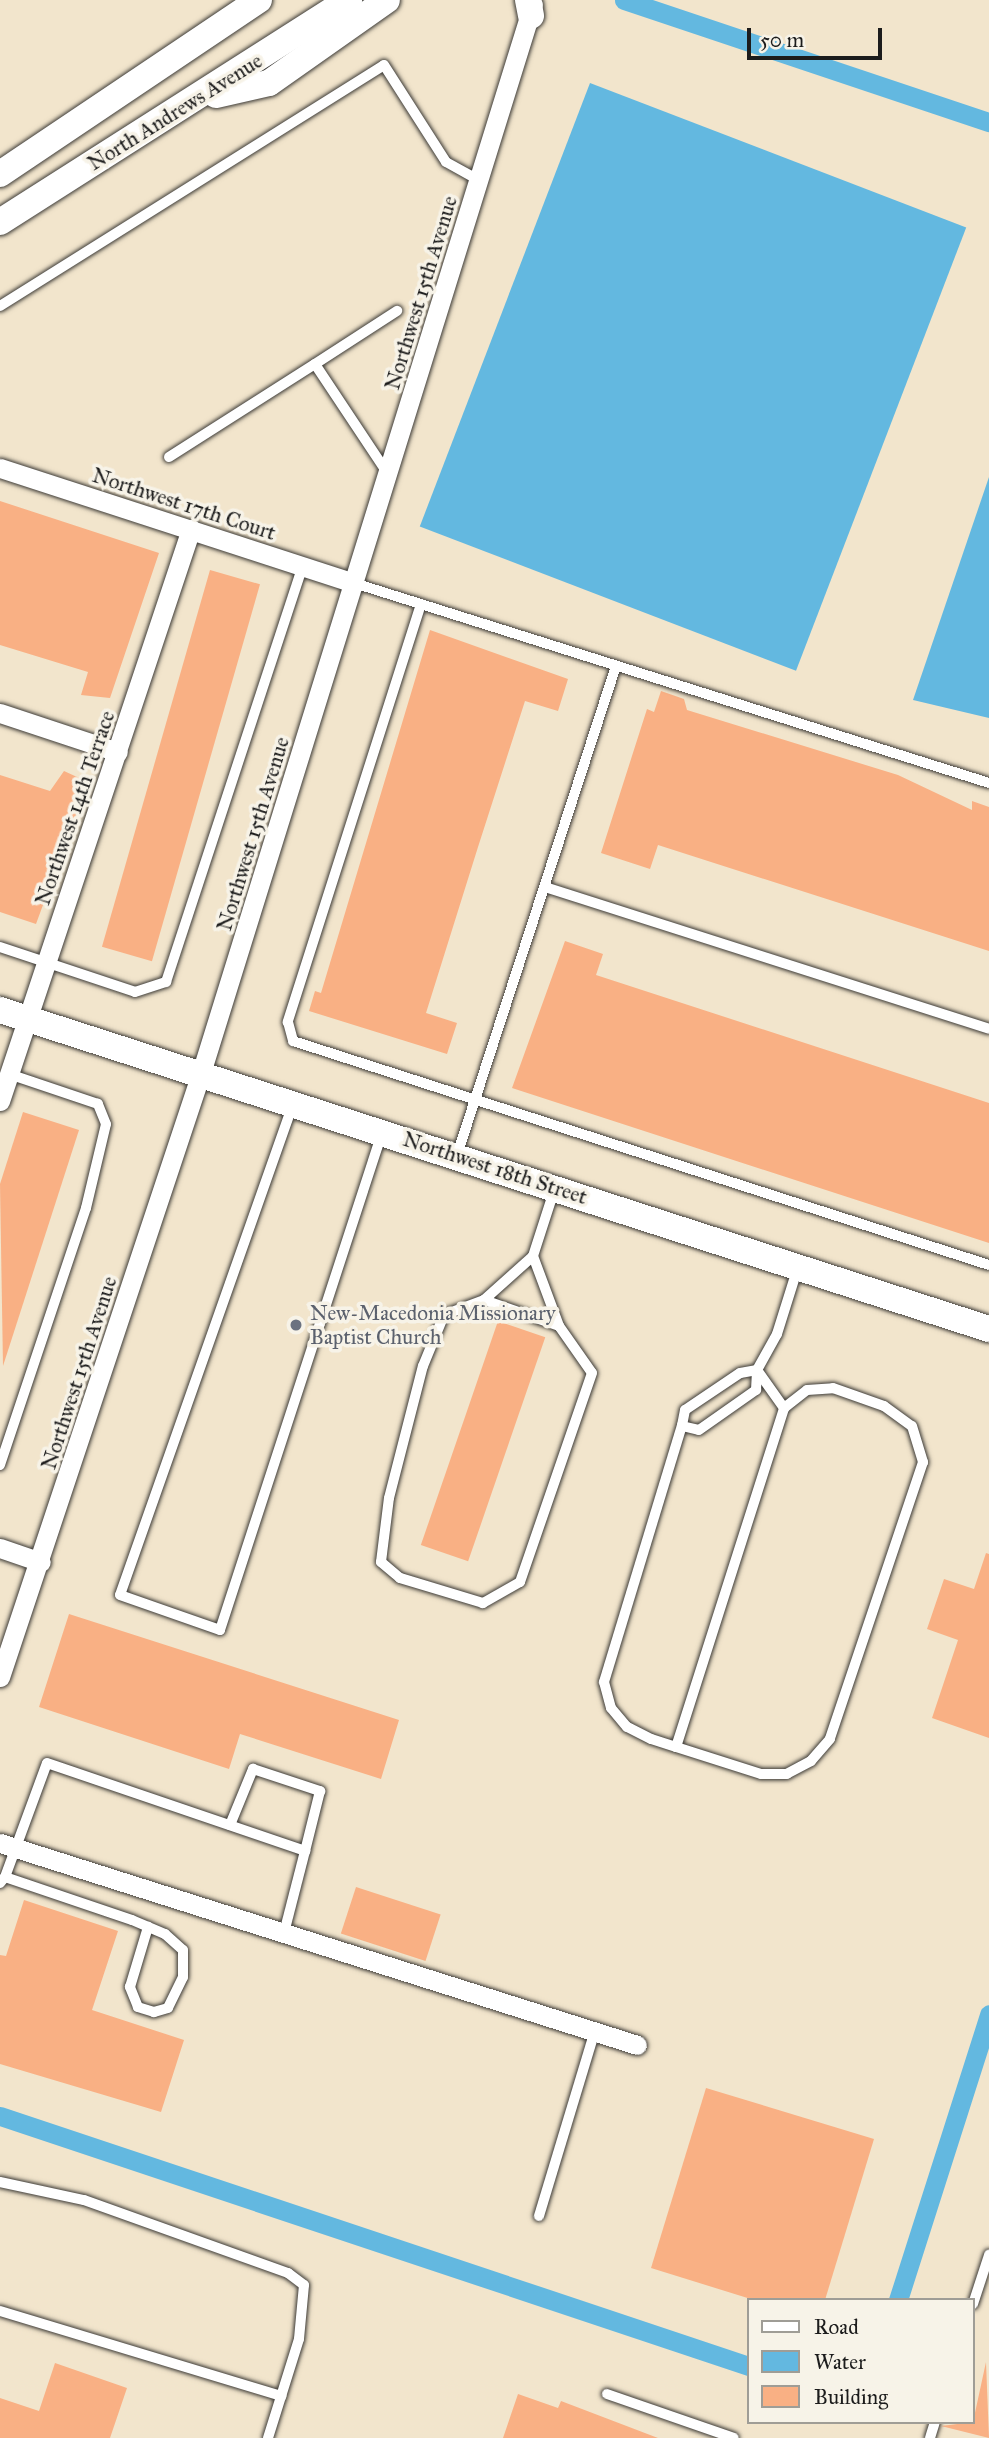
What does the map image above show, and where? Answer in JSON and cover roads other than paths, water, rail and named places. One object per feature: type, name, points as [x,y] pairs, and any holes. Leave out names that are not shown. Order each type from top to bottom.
[{"type":"street","name":"North Andrews Avenue","points":[[0,174],[259,0]]},
{"type":"street","name":"North Andrews Avenue","points":[[0,222],[197,100],[349,0]]},
{"type":"street","points":[[197,100],[269,83],[387,0]]},
{"type":"street","name":"Northwest 15th Avenue","points":[[0,1677],[41,1562],[201,1073],[480,181],[531,5]]},
{"type":"street","name":"Northwest 17th Court","points":[[0,468],[354,583]]},
{"type":"street","name":"Northwest 14th Terrace","points":[[0,1101],[191,529]]},
{"type":"street","points":[[0,713],[118,752]]},
{"type":"street","name":"Northwest 18th Street","points":[[0,1010],[989,1329]]},
{"type":"street","points":[[0,1548],[41,1562]]},
{"type":"street","points":[[8,1845],[637,2045]]},
{"type":"lane","points":[[0,306],[384,65],[446,162],[480,181]]},
{"type":"lane","points":[[169,457],[397,311]]},
{"type":"lane","points":[[315,364],[388,474]]},
{"type":"lane","points":[[0,947],[135,992],[170,977],[303,566]]},
{"type":"lane","points":[[354,583],[989,783]]},
{"type":"lane","points":[[421,604],[287,1027],[301,1047],[989,1265]]},
{"type":"lane","points":[[457,1156],[616,666]]},
{"type":"lane","points":[[545,887],[989,1029]]},
{"type":"lane","points":[[0,1465],[86,1208],[106,1124],[98,1104],[9,1074]]},
{"type":"lane","points":[[293,1103],[120,1595],[220,1630],[383,1132]]},
{"type":"lane","points":[[533,1256],[559,1326],[592,1373],[520,1582],[483,1603],[400,1578],[380,1562],[389,1498],[423,1366],[444,1315],[484,1300],[533,1256],[555,1187]]},
{"type":"lane","points":[[682,1426],[699,1430],[733,1409],[756,1390],[757,1370],[777,1334],[799,1266]]},
{"type":"lane","points":[[484,1300],[559,1326]]},
{"type":"lane","points":[[757,1370],[784,1408]]},
{"type":"lane","points":[[676,1747],[784,1408],[807,1390],[833,1388],[884,1406],[912,1426],[923,1462],[830,1738],[811,1761],[787,1774],[761,1774],[676,1747],[627,1727],[611,1708],[604,1682],[682,1426],[693,1404],[757,1370]]},
{"type":"lane","points":[[148,1927],[130,1987],[138,2007],[154,2012],[177,1997],[183,1950],[148,1927],[3,1880],[8,1845],[47,1763],[305,1850]]},
{"type":"lane","points":[[230,1825],[253,1769],[320,1791],[284,1933]]},
{"type":"lane","points":[[539,2216],[595,2031]]},
{"type":"lane","points":[[0,2182],[84,2200],[288,2273],[304,2285],[299,2339],[268,2438]]},
{"type":"lane","points":[[975,2298],[989,2255]]},
{"type":"lane","points":[[0,2311],[281,2396]]},
{"type":"lane","points":[[607,2394],[734,2438]]},
{"type":"water","points":[[590,83],[966,227],[796,671],[420,526]]},
{"type":"water","points":[[989,477],[989,718],[913,700]]},
{"type":"waterway","points":[[624,0],[989,122]]},
{"type":"waterway","points":[[899,2298],[989,2014]]},
{"type":"waterway","points":[[0,2116],[748,2366]]},
{"type":"place","name":"New-Macedonia Missionary Baptist Church","points":[[296,1325]]}]
